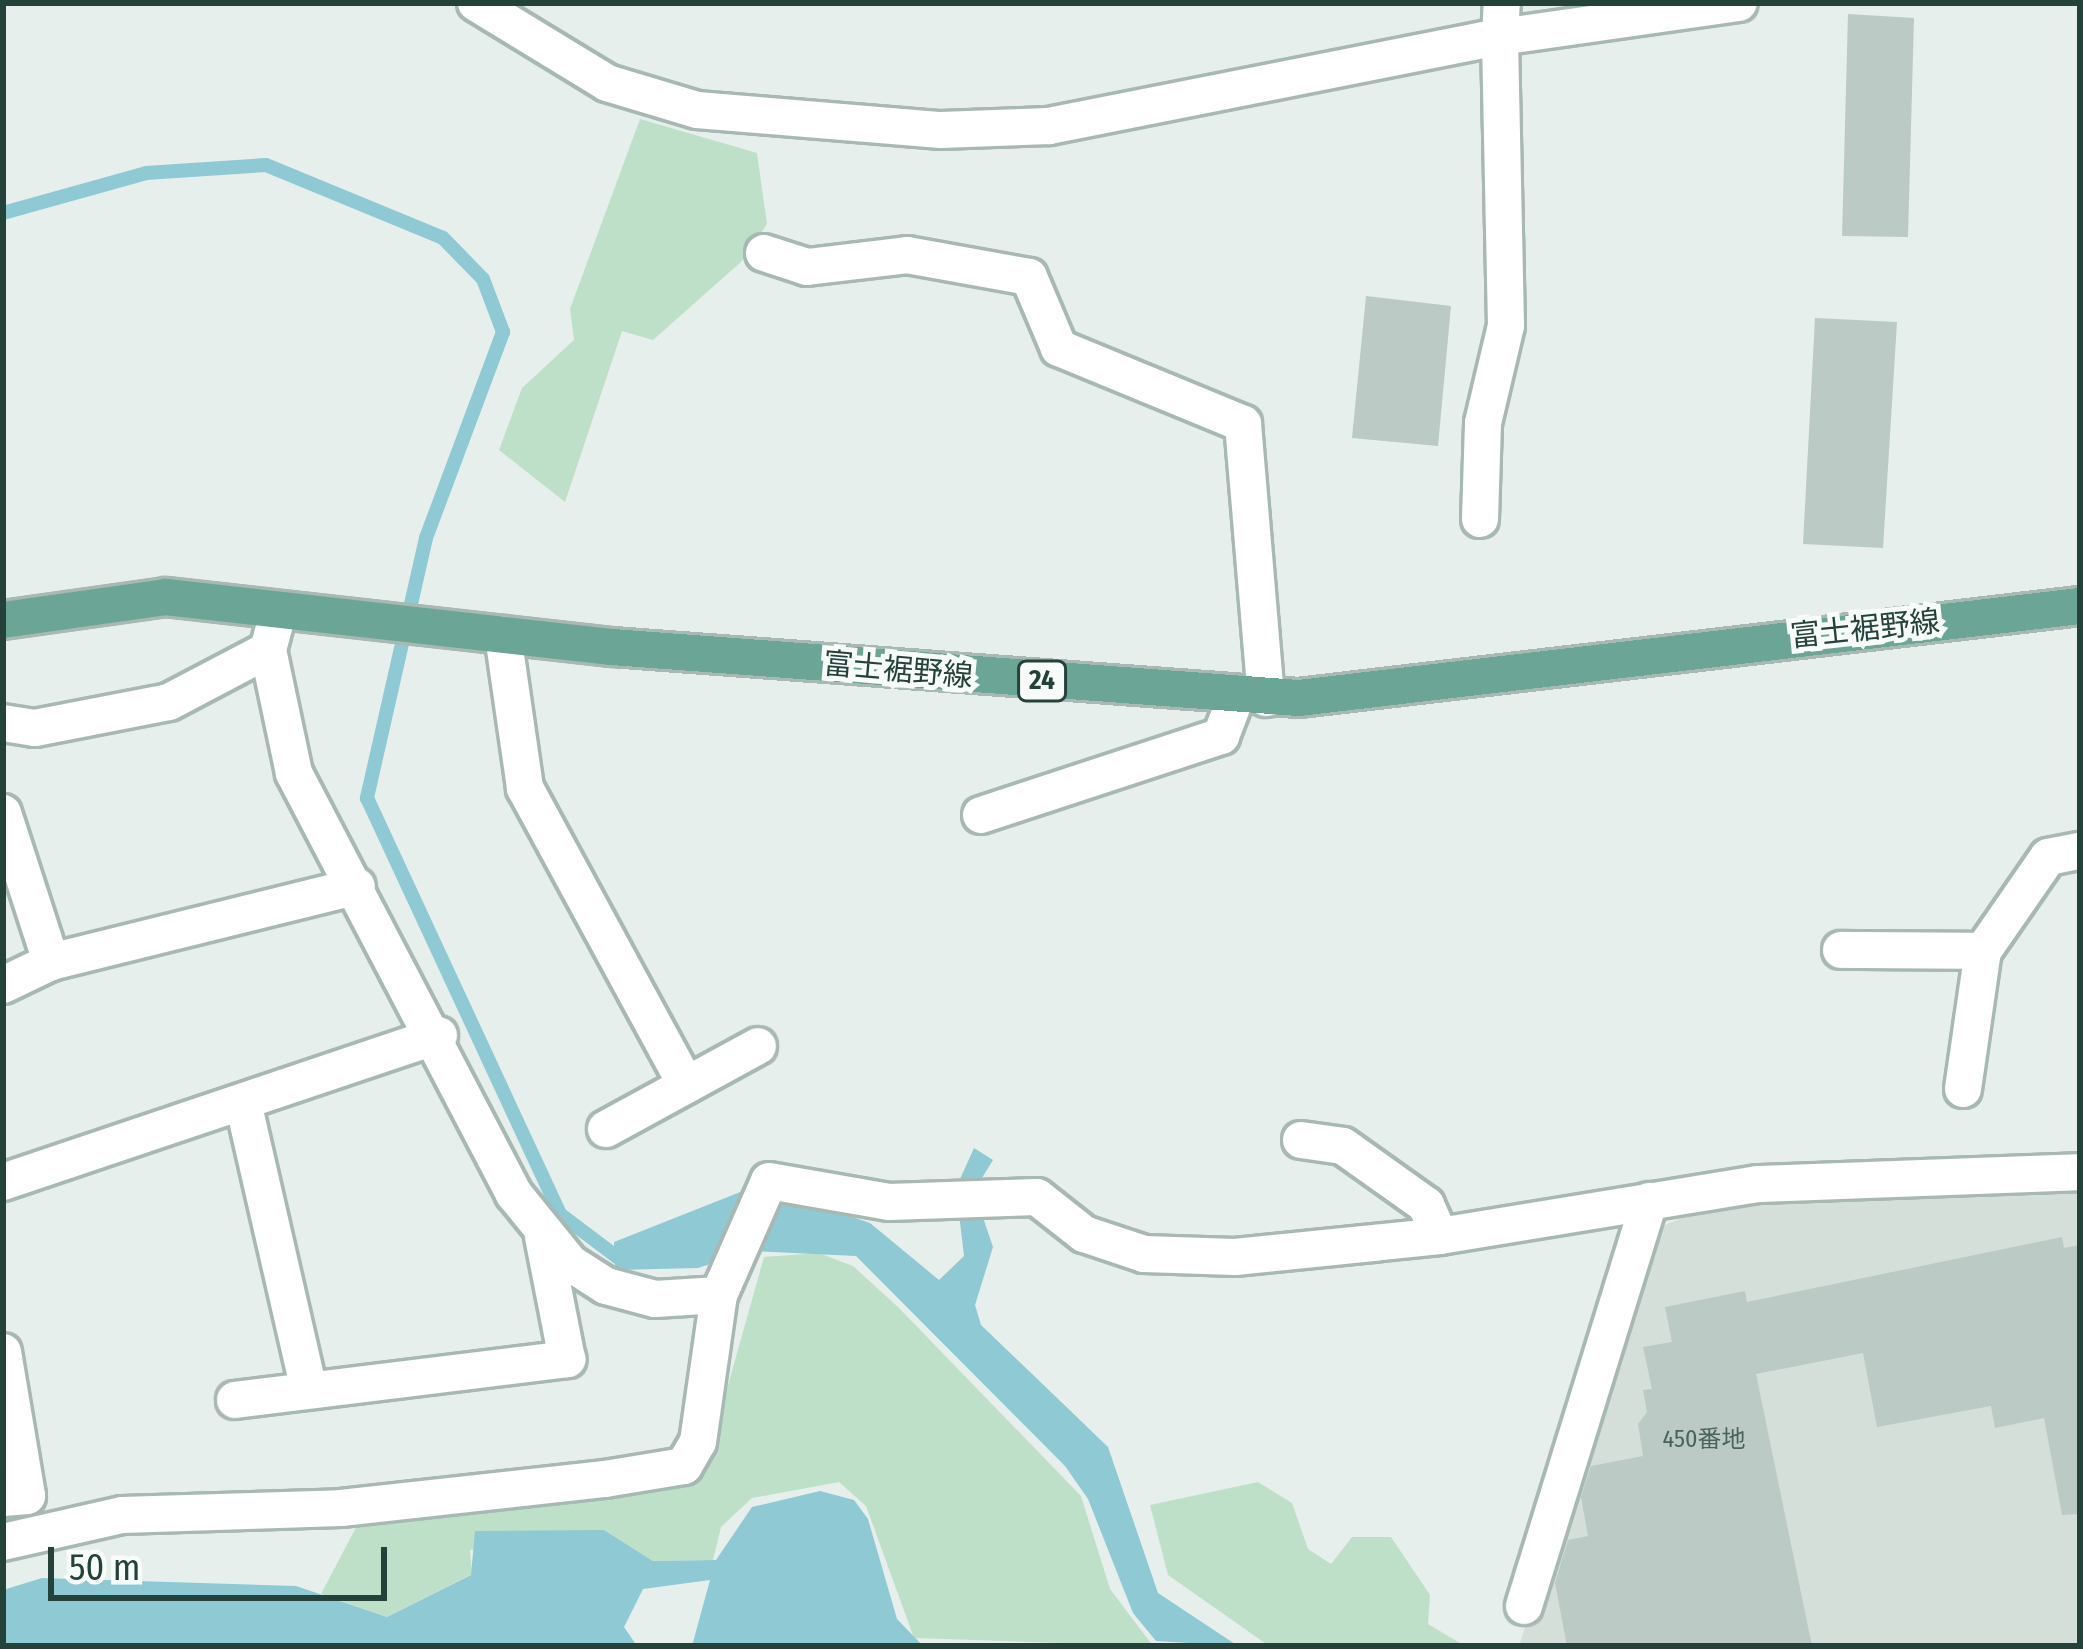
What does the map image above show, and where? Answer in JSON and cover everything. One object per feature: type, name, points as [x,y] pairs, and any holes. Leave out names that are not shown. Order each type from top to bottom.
[{"type":"main road","name":"富士裾野線","points":[[3,620],[166,597],[503,635],[1251,698],[2080,606]]},
{"type":"street","points":[[476,3],[607,83],[697,110],[941,130],[1093,118],[1501,20],[1738,3]]},
{"type":"street","points":[[1480,519],[1483,423],[1506,326],[1501,20]]},
{"type":"street","points":[[764,253],[807,267],[907,255],[1029,277],[1059,347],[1243,424],[1251,698],[1221,736],[981,815]]},
{"type":"street","points":[[278,613],[268,650],[295,773],[439,1035],[514,1194],[541,1228],[606,1286],[655,1299],[719,1295]]},
{"type":"street","points":[[503,635],[525,788],[686,1085]]},
{"type":"street","points":[[3,723],[35,728],[169,702],[268,650]]},
{"type":"street","points":[[3,813],[51,962]]},
{"type":"street","points":[[1964,1089],[1983,951],[2048,857],[2080,850]]},
{"type":"street","points":[[3,985],[51,962],[357,886]]},
{"type":"street","points":[[1841,950],[1983,951]]},
{"type":"street","points":[[3,1182],[439,1035]]},
{"type":"street","points":[[606,1129],[758,1046]]},
{"type":"street","points":[[243,1102],[309,1390]]},
{"type":"street","points":[[1301,1140],[1343,1146],[1426,1205],[1439,1237]]},
{"type":"street","points":[[3,1542],[82,1525],[340,1508],[684,1466],[698,1442],[719,1295],[769,1180],[889,1202],[1037,1197],[1084,1234],[1144,1254],[1235,1257],[1439,1237],[1758,1184],[2080,1172]]},
{"type":"street","points":[[1524,1606],[1649,1201]]},
{"type":"street","points":[[235,1400],[568,1359],[541,1228]]},
{"type":"street","points":[[3,1352],[15,1497],[82,1525]]},
{"type":"shaded area","points":[[2080,1187],[2080,1646],[1519,1646],[1656,1229],[1721,1201]]},
{"type":"green space","points":[[640,119],[757,153],[767,224],[741,262],[653,340],[622,331],[565,502],[499,450],[522,388],[574,340],[570,309]]},
{"type":"green space","points":[[819,1253],[853,1266],[898,1307],[1081,1496],[1110,1589],[1153,1646],[914,1638],[866,1506],[839,1482],[752,1498],[721,1527],[713,1560],[653,1561],[604,1530],[470,1550],[472,1574],[387,1617],[321,1594],[361,1518],[707,1460],[764,1257]]},
{"type":"green space","points":[[1258,1482],[1292,1503],[1308,1549],[1331,1564],[1352,1537],[1391,1537],[1430,1595],[1428,1624],[1465,1646],[1269,1646],[1168,1575],[1150,1505]]},
{"type":"water","points":[[974,1148],[993,1160],[974,1191],[993,1247],[975,1305],[981,1325],[1108,1447],[1158,1593],[1238,1646],[1156,1641],[1133,1613],[1088,1499],[1065,1466],[856,1256],[750,1251],[698,1268],[615,1270],[614,1242],[758,1185],[870,1223],[939,1280],[964,1256],[956,1188]]},
{"type":"water","points":[[820,1491],[854,1500],[868,1519],[897,1619],[923,1646],[692,1646],[710,1580],[643,1589],[624,1627],[637,1646],[3,1646],[3,1590],[42,1578],[296,1586],[387,1617],[471,1575],[475,1531],[604,1530],[653,1561],[716,1560],[752,1507]]},
{"type":"building","points":[[1848,14],[1914,18],[1908,237],[1842,236]]},
{"type":"building","points":[[1366,296],[1451,306],[1438,446],[1352,438]]},
{"type":"building","points":[[1815,318],[1897,322],[1883,548],[1803,544]]},
{"type":"building","points":[[2062,1237],[2064,1248],[2080,1245],[2080,1514],[2062,1515],[2044,1418],[1995,1428],[1991,1406],[1877,1427],[1863,1353],[1756,1374],[1812,1646],[1567,1646],[1555,1583],[1568,1540],[1588,1536],[1581,1497],[1591,1466],[1643,1456],[1638,1424],[1647,1412],[1643,1390],[1652,1389],[1643,1347],[1672,1342],[1665,1307],[1745,1291],[1747,1302]]},
{"type":"waterway","points":[[3,213],[146,173],[266,165],[443,238],[483,279],[503,332],[426,538],[367,798],[560,1214],[617,1257],[628,1254]]}]
